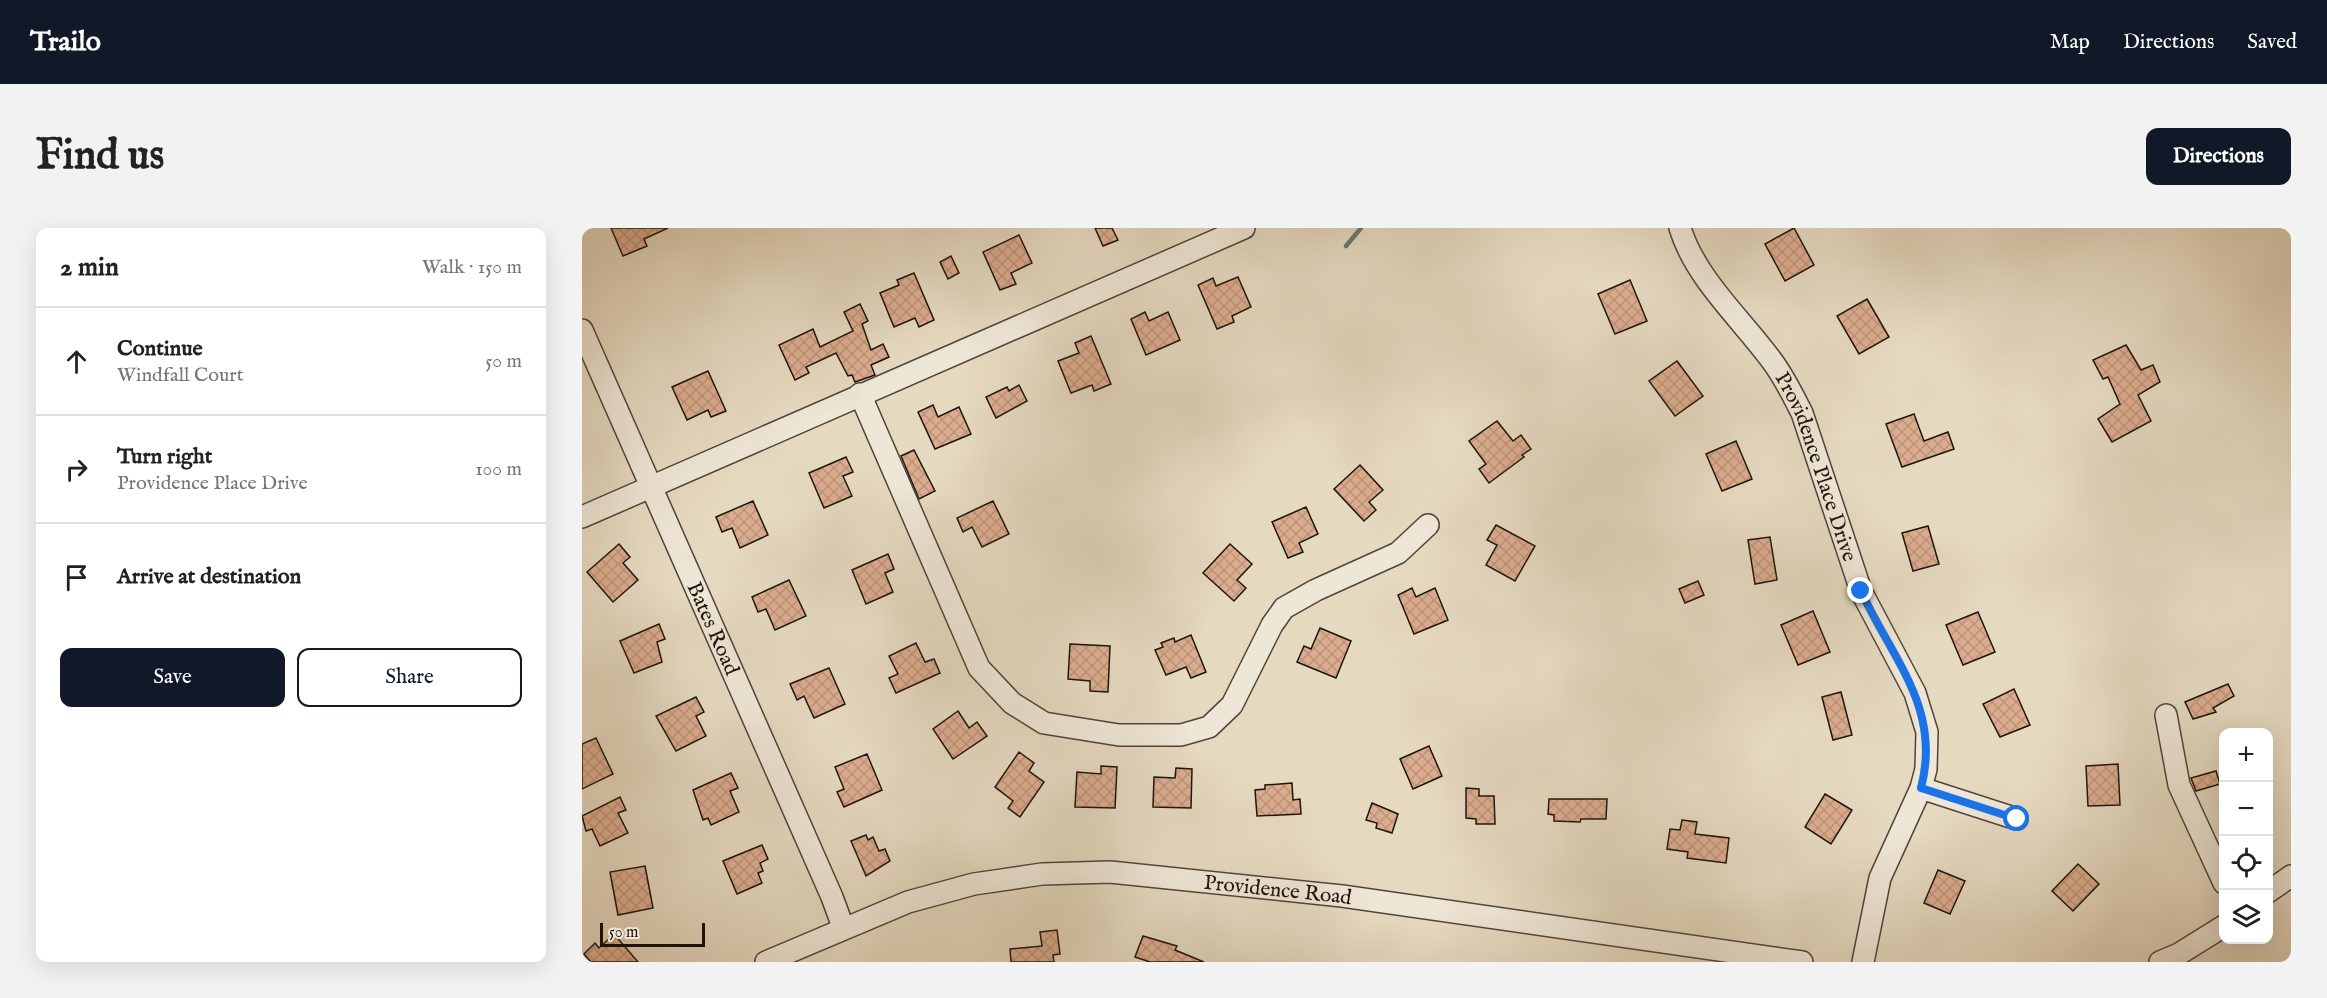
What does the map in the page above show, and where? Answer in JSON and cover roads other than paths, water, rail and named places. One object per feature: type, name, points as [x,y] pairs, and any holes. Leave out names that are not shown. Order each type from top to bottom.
[{"type":"street","points":[[584,510],[651,487],[860,394],[1086,299],[1244,228]]},
{"type":"street","name":"Providence Place Drive","points":[[1680,228],[1695,262],[1772,360],[1802,413],[1861,591],[1923,712],[1928,749],[1921,788],[1880,878],[1863,962]]},
{"type":"street","name":"Bates Road","points":[[582,330],[832,897],[843,927]]},
{"type":"street","points":[[860,394],[979,668],[1012,703],[1044,723],[1119,735],[1181,735],[1209,727],[1232,705],[1272,625],[1284,608],[1316,590],[1398,553],[1428,525]]},
{"type":"street","points":[[2166,715],[2179,785],[2219,874]]},
{"type":"street","points":[[1921,788],[2017,819]]},
{"type":"street","name":"Providence Road","points":[[766,962],[843,927],[908,902],[974,884],[1042,874],[1110,872],[1342,896],[1705,955],[1802,962]]},
{"type":"street","points":[[2271,890],[2291,876]]},
{"type":"street","points":[[2160,962],[2179,954],[2219,929]]},
{"type":"waterway","points":[[1346,246],[1361,228]]}]
